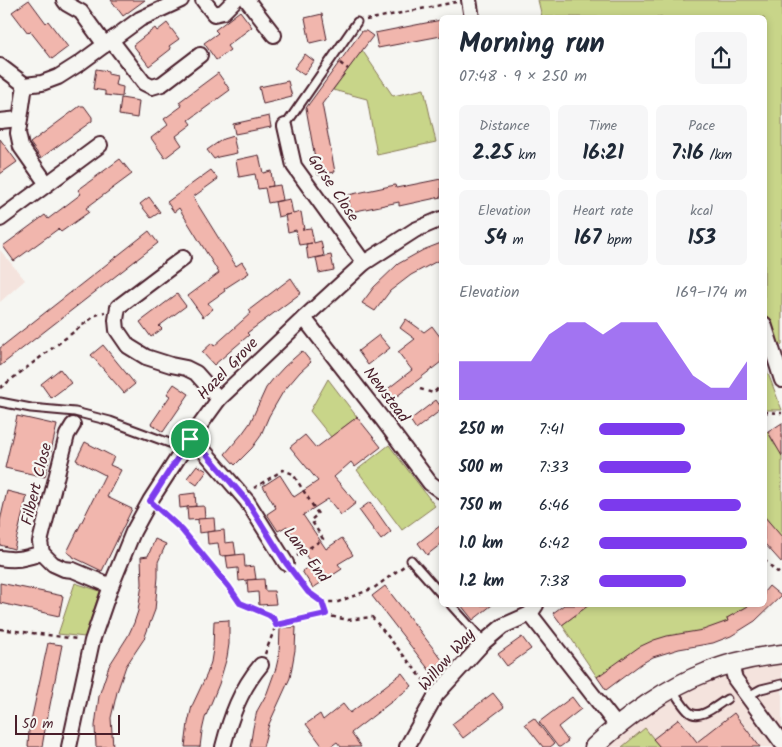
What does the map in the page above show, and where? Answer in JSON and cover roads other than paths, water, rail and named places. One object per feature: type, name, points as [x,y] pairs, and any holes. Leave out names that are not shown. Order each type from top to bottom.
[{"type":"street","points":[[64,0],[67,4],[81,12],[144,83],[152,88],[162,84],[200,55]]},
{"type":"street","points":[[0,66],[24,85],[42,84],[58,77],[80,63],[140,19],[181,0]]},
{"type":"street","points":[[203,0],[214,14],[222,12],[235,0]]},
{"type":"street","points":[[247,0],[274,35]]},
{"type":"street","points":[[464,1],[471,15]]},
{"type":"street","points":[[24,85],[18,133],[21,147],[47,184]]},
{"type":"street","points":[[0,120],[19,119]]},
{"type":"street","name":"Gorse Close","points":[[285,126],[294,166],[364,263]]},
{"type":"street","points":[[0,219],[100,145]]},
{"type":"street","name":"Hazel Grove","points":[[69,747],[92,641],[111,586],[133,532],[186,443],[219,399],[364,263],[415,230],[439,220]]},
{"type":"street","points":[[183,258],[118,307],[116,330],[128,346],[146,357],[186,368],[196,373],[219,399]]},
{"type":"street","name":"Newstead","points":[[304,318],[384,420],[430,483],[439,490]]},
{"type":"street","points":[[767,331],[778,355],[782,380]]},
{"type":"street","name":"Filbert Close","points":[[42,553],[40,542],[67,435],[73,425]]},
{"type":"street","name":"Lane End","points":[[186,443],[204,451],[242,496],[286,563]]},
{"type":"street","points":[[0,558],[22,559],[42,553],[53,564],[111,586]]},
{"type":"street","name":"Willow Way","points":[[407,747],[436,695],[484,642],[503,626],[533,610],[617,726]]},
{"type":"street","points":[[594,747],[617,726],[672,689],[707,672],[731,664],[782,654]]},
{"type":"street","points":[[731,664],[735,679],[782,743]]},
{"type":"street","points":[[223,747],[240,696],[251,677],[261,665]]},
{"type":"lane","points":[[285,126],[357,22]]},
{"type":"lane","name":"Lane End","points":[[0,402],[31,408],[75,412],[186,443]]},
{"type":"lane","points":[[411,560],[439,592]]},
{"type":"lane","points":[[453,607],[484,642]]},
{"type":"lane","points":[[748,696],[761,689],[782,684]]},
{"type":"lane","points":[[672,689],[689,713],[697,716],[727,699]]}]
